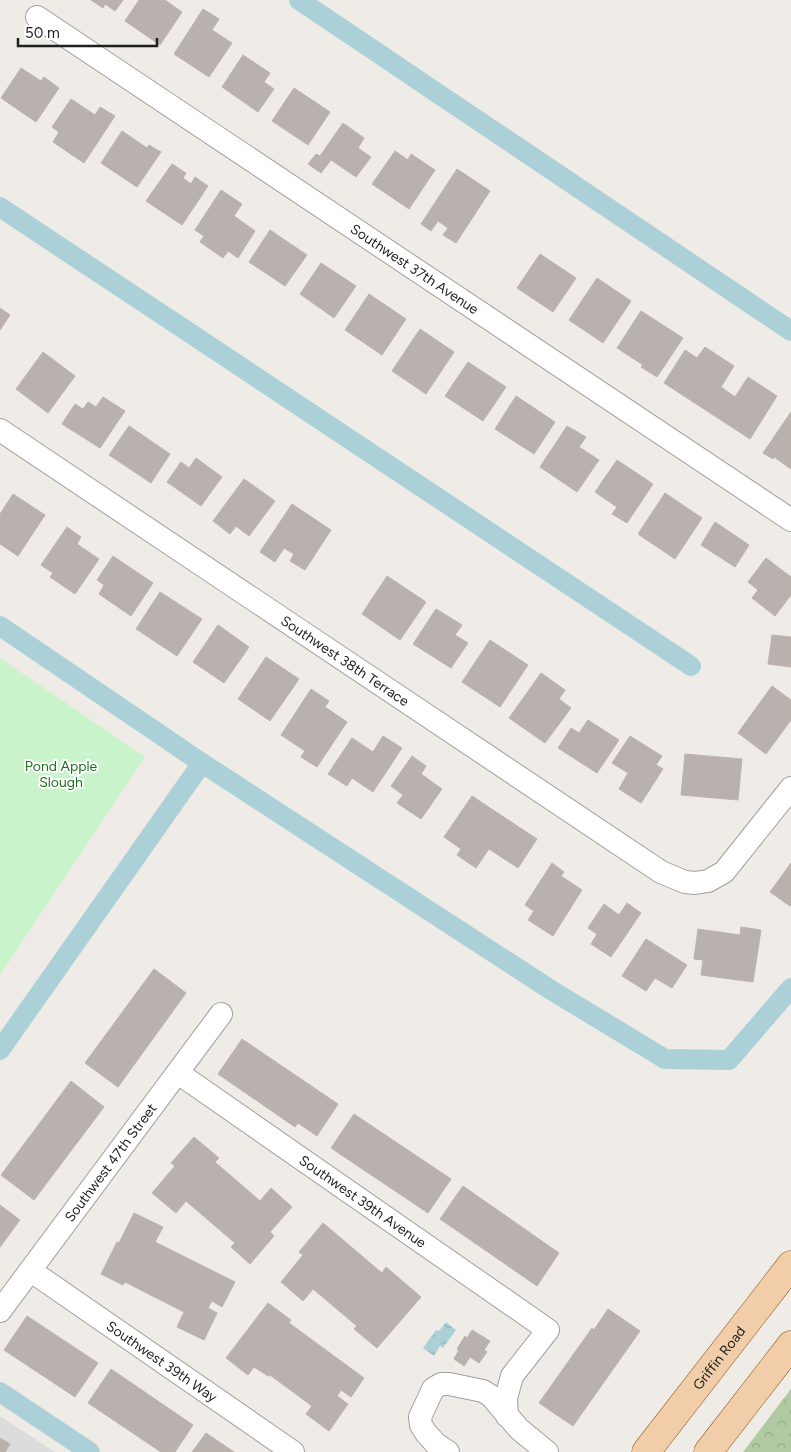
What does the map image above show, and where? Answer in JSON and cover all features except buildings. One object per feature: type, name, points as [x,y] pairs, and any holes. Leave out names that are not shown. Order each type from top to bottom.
[{"type":"main road","name":"Griffin Road","points":[[646,1452],[791,1265]]},
{"type":"main road","points":[[708,1452],[791,1345]]},
{"type":"street","name":"Southwest 37th Avenue","points":[[37,17],[791,520]]},
{"type":"street","name":"Southwest 38th Terrace","points":[[0,430],[661,872],[685,882],[708,881],[724,872],[791,788]]},
{"type":"street","name":"Southwest 47th Street","points":[[0,1311],[221,1014]]},
{"type":"street","name":"Southwest 39th Avenue","points":[[178,1072],[548,1330],[512,1376]]},
{"type":"street","name":"Southwest 39th Way","points":[[31,1271],[293,1452]]},
{"type":"street","points":[[483,1391],[512,1376]]},
{"type":"street","points":[[507,1416],[506,1398],[512,1376]]},
{"type":"street","points":[[437,1445],[422,1425],[420,1417],[433,1390],[441,1384],[449,1384],[483,1391],[491,1396],[519,1429],[547,1452]]},
{"type":"shaded area","points":[[0,1416],[55,1452],[0,1452]]},
{"type":"green space","name":"Pond Apple Slough","points":[[0,658],[145,757],[0,975]]},
{"type":"green space","points":[[791,1389],[791,1452],[743,1452]]},
{"type":"water","points":[[446,1322],[456,1330],[443,1348],[440,1346],[434,1356],[423,1348],[436,1330],[439,1331]]},
{"type":"waterway","points":[[299,0],[791,331]]},
{"type":"waterway","points":[[0,207],[691,666]]},
{"type":"waterway","points":[[0,626],[202,763],[551,990],[665,1059],[729,1060],[791,988]]},
{"type":"waterway","points":[[0,1050],[202,763]]},
{"type":"waterway","points":[[0,1392],[90,1452]]}]
